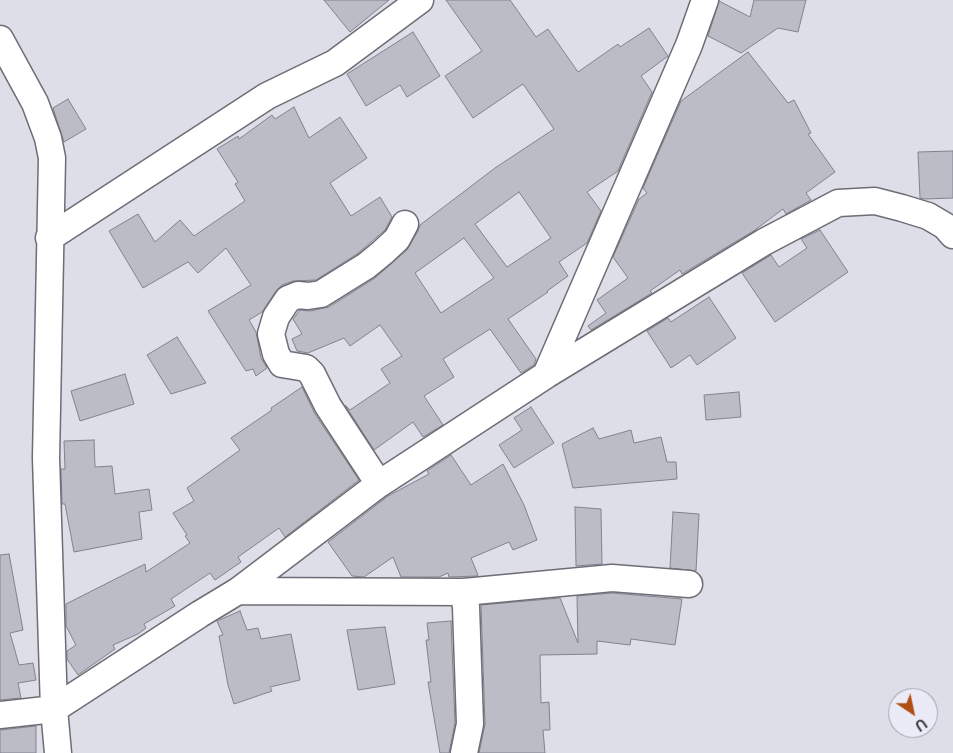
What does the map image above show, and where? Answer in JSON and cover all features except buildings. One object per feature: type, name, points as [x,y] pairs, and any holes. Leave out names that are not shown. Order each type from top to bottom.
[{"type":"street","points":[[49,238],[267,96],[335,63],[420,0]]},
{"type":"street","points":[[546,375],[689,45],[705,0]]},
{"type":"street","points":[[0,39],[35,103],[48,138],[52,158],[46,458],[54,709],[58,753]]},
{"type":"street","points":[[0,715],[54,709],[238,591],[380,484],[546,375],[764,242],[838,203],[875,202],[902,208],[928,216],[945,226],[953,234]]},
{"type":"street","points":[[380,484],[328,406],[312,374],[306,368],[282,364],[276,354],[271,334],[276,317],[288,299],[298,295],[321,294],[366,266],[397,239],[406,224]]},
{"type":"street","points":[[238,591],[464,592],[612,578],[689,584]]},
{"type":"street","points":[[464,592],[470,724],[464,753]]}]
